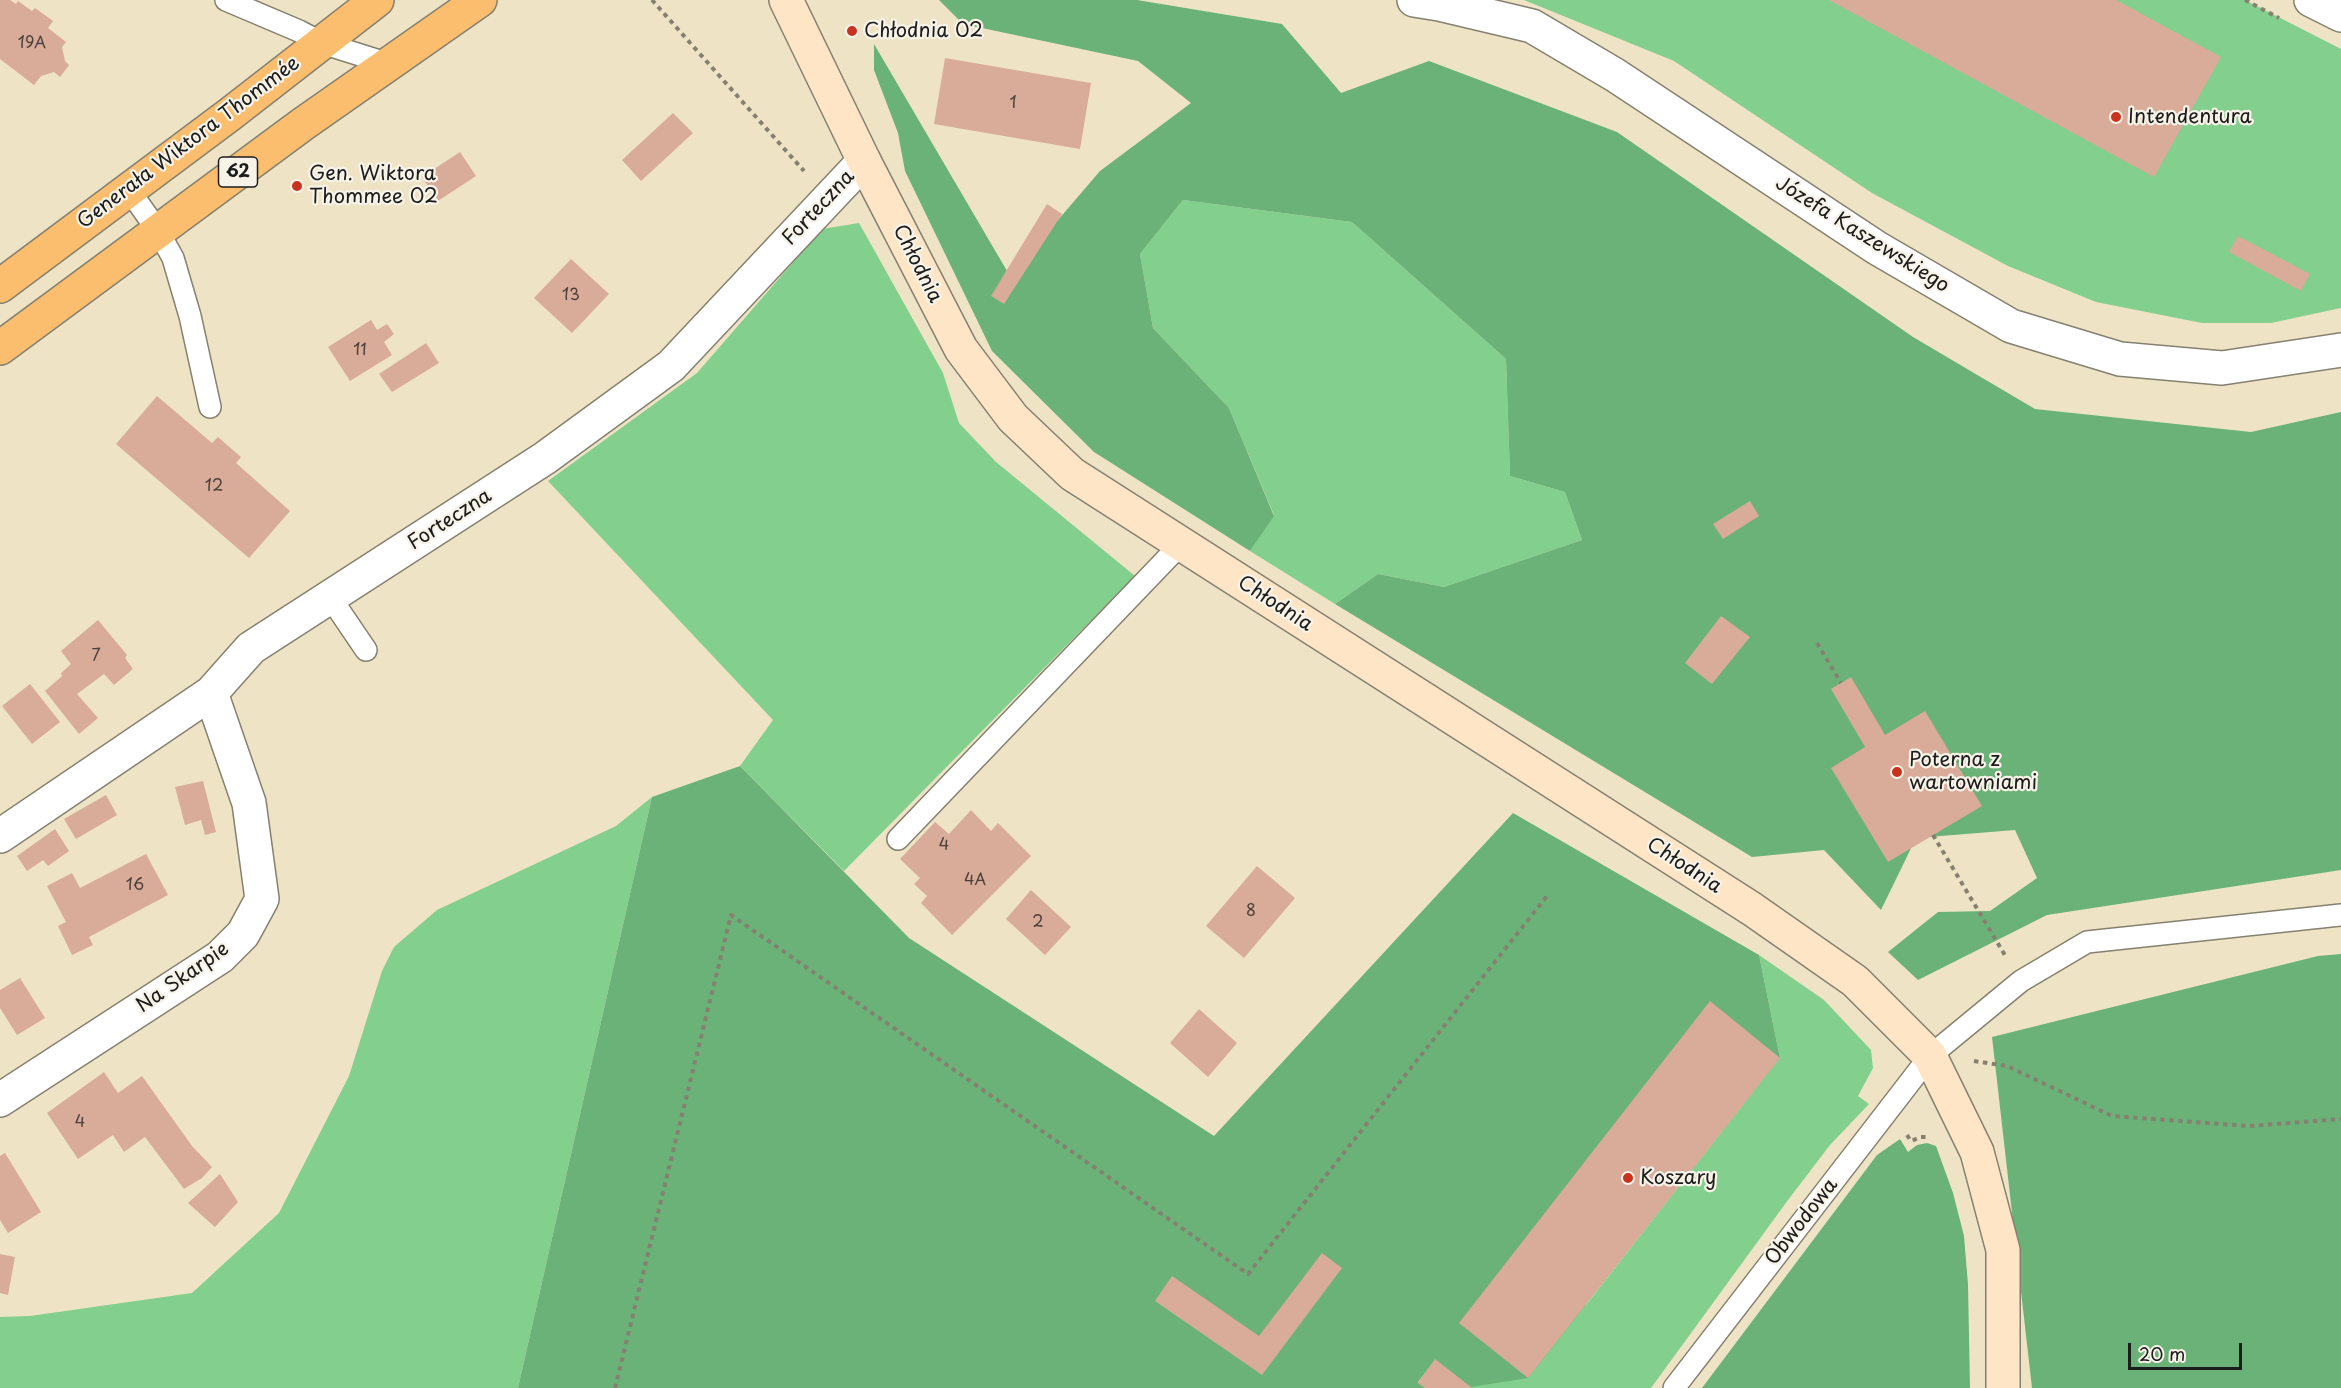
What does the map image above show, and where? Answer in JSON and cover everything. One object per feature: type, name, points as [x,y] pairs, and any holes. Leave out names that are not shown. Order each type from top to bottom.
[{"type":"main road","name":"Generała Wiktora Thommée","points":[[0,286],[377,0]]},
{"type":"main road","name":"62","points":[[0,348],[303,124],[480,0]]},
{"type":"street","name":"Chłodnia","points":[[786,0],[864,161],[961,349],[1014,418],[1072,474],[1752,909],[1855,981],[1930,1056],[1977,1152],[2003,1250],[2003,1388]]},
{"type":"street","name":"Józefa Kaszewskiego","points":[[1414,0],[1532,27],[1615,75],[1877,248],[2011,326],[2120,359],[2222,368],[2341,350]]},
{"type":"street","points":[[2311,0],[2341,15]]},
{"type":"street","name":"Forteczna","points":[[0,836],[211,693],[251,648],[545,458],[671,366],[864,161]]},
{"type":"street","name":"Na Skarpie","points":[[2,1095],[220,957],[243,934],[262,899],[249,803],[211,693]]},
{"type":"lane","points":[[226,0],[322,43],[389,64]]},
{"type":"lane","points":[[129,190],[158,231],[173,258],[190,316],[210,407]]},
{"type":"lane","points":[[898,839],[1180,544]]},
{"type":"lane","points":[[330,597],[366,650]]},
{"type":"lane","name":"Obwodowa","points":[[1674,1388],[1930,1056],[2021,981],[2086,942],[2341,915]]},
{"type":"path","points":[[652,0],[796,163],[831,196]]},
{"type":"path","points":[[1817,643],[1841,683]]},
{"type":"path","points":[[1933,835],[2021,981]]},
{"type":"path","points":[[615,1388],[731,915],[1248,1274],[1547,896]]},
{"type":"path","points":[[1974,1061],[2007,1066],[2112,1116],[2249,1126],[2341,1119]]},
{"type":"green space","points":[[939,0],[1137,0],[1282,24],[1341,93],[1429,61],[1617,132],[1913,337],[2035,409],[2251,432],[2341,412],[2341,870],[2047,915],[1918,980],[1888,952],[1938,912],[1990,911],[2037,878],[2015,830],[1916,838],[1881,910],[1824,850],[1752,857],[1335,604],[1378,574],[1444,587],[1582,540],[1565,492],[1510,476],[1506,359],[1352,222],[1183,200],[1140,254],[1153,328],[1229,408],[1274,516],[1250,551],[1094,452],[992,351],[905,171],[898,133],[874,70],[874,44],[1010,276],[1100,171],[1191,103],[1138,61],[963,24]]},
{"type":"green space","points":[[1524,0],[2245,0],[2341,49],[2341,308],[2271,323],[2202,323],[2096,302],[2008,266],[1872,193],[1674,61]]},
{"type":"green space","points":[[1183,200],[1352,222],[1506,359],[1510,476],[1565,492],[1582,540],[1444,587],[1378,574],[1335,604],[1250,551],[1274,515],[1229,408],[1153,328],[1140,254]]},
{"type":"green space","points":[[859,223],[943,373],[959,423],[996,462],[1135,576],[844,871],[740,766],[773,720],[548,481],[697,373],[822,229]]},
{"type":"green space","points":[[740,766],[909,938],[1214,1136],[1513,813],[1759,955],[1780,1058],[1528,1378],[1471,1387],[1435,1360],[1418,1382],[1425,1388],[518,1388],[652,797]]},
{"type":"green space","points":[[652,797],[518,1388],[0,1388],[0,1317],[30,1316],[192,1293],[279,1213],[349,1076],[382,971],[394,947],[437,910],[616,826]]},
{"type":"green space","points":[[2341,954],[2341,1388],[2032,1388],[1992,1037],[2318,956]]},
{"type":"green space","points":[[1759,955],[1824,1000],[1871,1050],[1873,1068],[1858,1096],[1869,1104],[1830,1145],[1651,1388],[1425,1388],[1418,1383],[1435,1359],[1586,1305],[1590,1300],[1780,1058]]},
{"type":"green space","points":[[1900,1139],[1908,1152],[1917,1145],[1927,1143],[1936,1146],[1953,1193],[1964,1236],[1968,1285],[1970,1388],[1702,1388],[1877,1155]]},
{"type":"building","points":[[0,0],[10,0],[16,4],[18,1],[32,11],[35,8],[53,21],[48,28],[66,42],[62,47],[65,61],[69,65],[60,77],[54,72],[41,76],[34,85],[0,59]]},
{"type":"building","name":"Intendentura","points":[[1829,0],[2116,0],[2221,57],[2154,177]]},
{"type":"building","points":[[945,58],[1091,83],[1080,149],[934,124]]},
{"type":"building","points":[[673,113],[693,133],[641,181],[622,160]]},
{"type":"building","points":[[460,152],[476,176],[438,201],[422,177]]},
{"type":"building","points":[[1047,204],[1062,214],[1004,304],[991,296]]},
{"type":"building","points":[[2238,236],[2310,274],[2301,291],[2229,252]]},
{"type":"building","points":[[571,259],[609,294],[572,333],[534,298]]},
{"type":"building","points":[[371,320],[377,330],[387,324],[394,334],[384,342],[392,355],[350,381],[328,347]]},
{"type":"building","points":[[426,343],[439,363],[392,392],[379,374]]},
{"type":"building","points":[[157,396],[212,443],[218,437],[241,457],[236,463],[290,511],[249,558],[116,444]]},
{"type":"building","points":[[1750,501],[1759,516],[1723,539],[1713,524]]},
{"type":"building","points":[[1721,616],[1750,637],[1712,684],[1685,663]]},
{"type":"building","points":[[98,620],[127,655],[125,658],[133,669],[114,685],[104,674],[77,694],[98,718],[79,734],[45,691],[62,676],[61,673],[71,664],[61,651]]},
{"type":"building","name":"Poterna z wartowniami","points":[[1851,677],[1885,735],[1925,711],[1982,806],[1888,862],[1831,768],[1865,747],[1831,689]]},
{"type":"building","points":[[30,684],[60,722],[32,744],[2,706]]},
{"type":"building","points":[[203,781],[216,832],[205,835],[201,820],[185,825],[175,787]]},
{"type":"building","points":[[106,795],[117,815],[76,839],[64,819]]},
{"type":"building","points":[[971,810],[991,831],[998,823],[1031,856],[952,935],[921,903],[927,896],[914,884],[920,878],[900,859],[935,822],[949,834]]},
{"type":"building","points":[[55,829],[69,851],[48,866],[43,860],[27,871],[17,856]]},
{"type":"building","points":[[146,854],[168,895],[89,937],[93,945],[72,955],[58,926],[66,922],[47,886],[72,873],[80,888]]},
{"type":"building","points":[[1257,866],[1295,898],[1244,958],[1206,926]]},
{"type":"building","points":[[1031,890],[1071,927],[1045,955],[1006,919]]},
{"type":"building","points":[[20,978],[45,1018],[17,1035],[0,1008],[0,990]]},
{"type":"building","name":"Koszary","points":[[1710,1001],[1780,1058],[1528,1378],[1459,1323]]},
{"type":"building","points":[[1199,1009],[1237,1043],[1208,1077],[1170,1043]]},
{"type":"building","points":[[104,1072],[118,1093],[142,1076],[192,1146],[212,1167],[202,1178],[184,1189],[145,1137],[124,1152],[113,1135],[78,1159],[47,1113]]},
{"type":"building","points":[[5,1153],[41,1212],[8,1233],[0,1220],[0,1156]]},
{"type":"building","points":[[220,1174],[238,1202],[215,1227],[188,1203]]},
{"type":"building","points":[[1322,1253],[1342,1268],[1262,1375],[1155,1301],[1172,1276],[1259,1336]]},
{"type":"building","points":[[0,1254],[15,1257],[8,1295],[0,1293]]},
{"type":"building","points":[[1435,1359],[1472,1388],[1425,1388],[1418,1383]]},
{"type":"place","name":"Chłodnia 02","points":[[852,31]]},
{"type":"place","name":"Intendentura","points":[[2116,117]]},
{"type":"place","name":"Gen. Wiktora Thommee 02","points":[[297,186]]},
{"type":"place","name":"Poterna z wartowniami","points":[[1897,772]]},
{"type":"place","name":"Koszary","points":[[1628,1178]]}]
